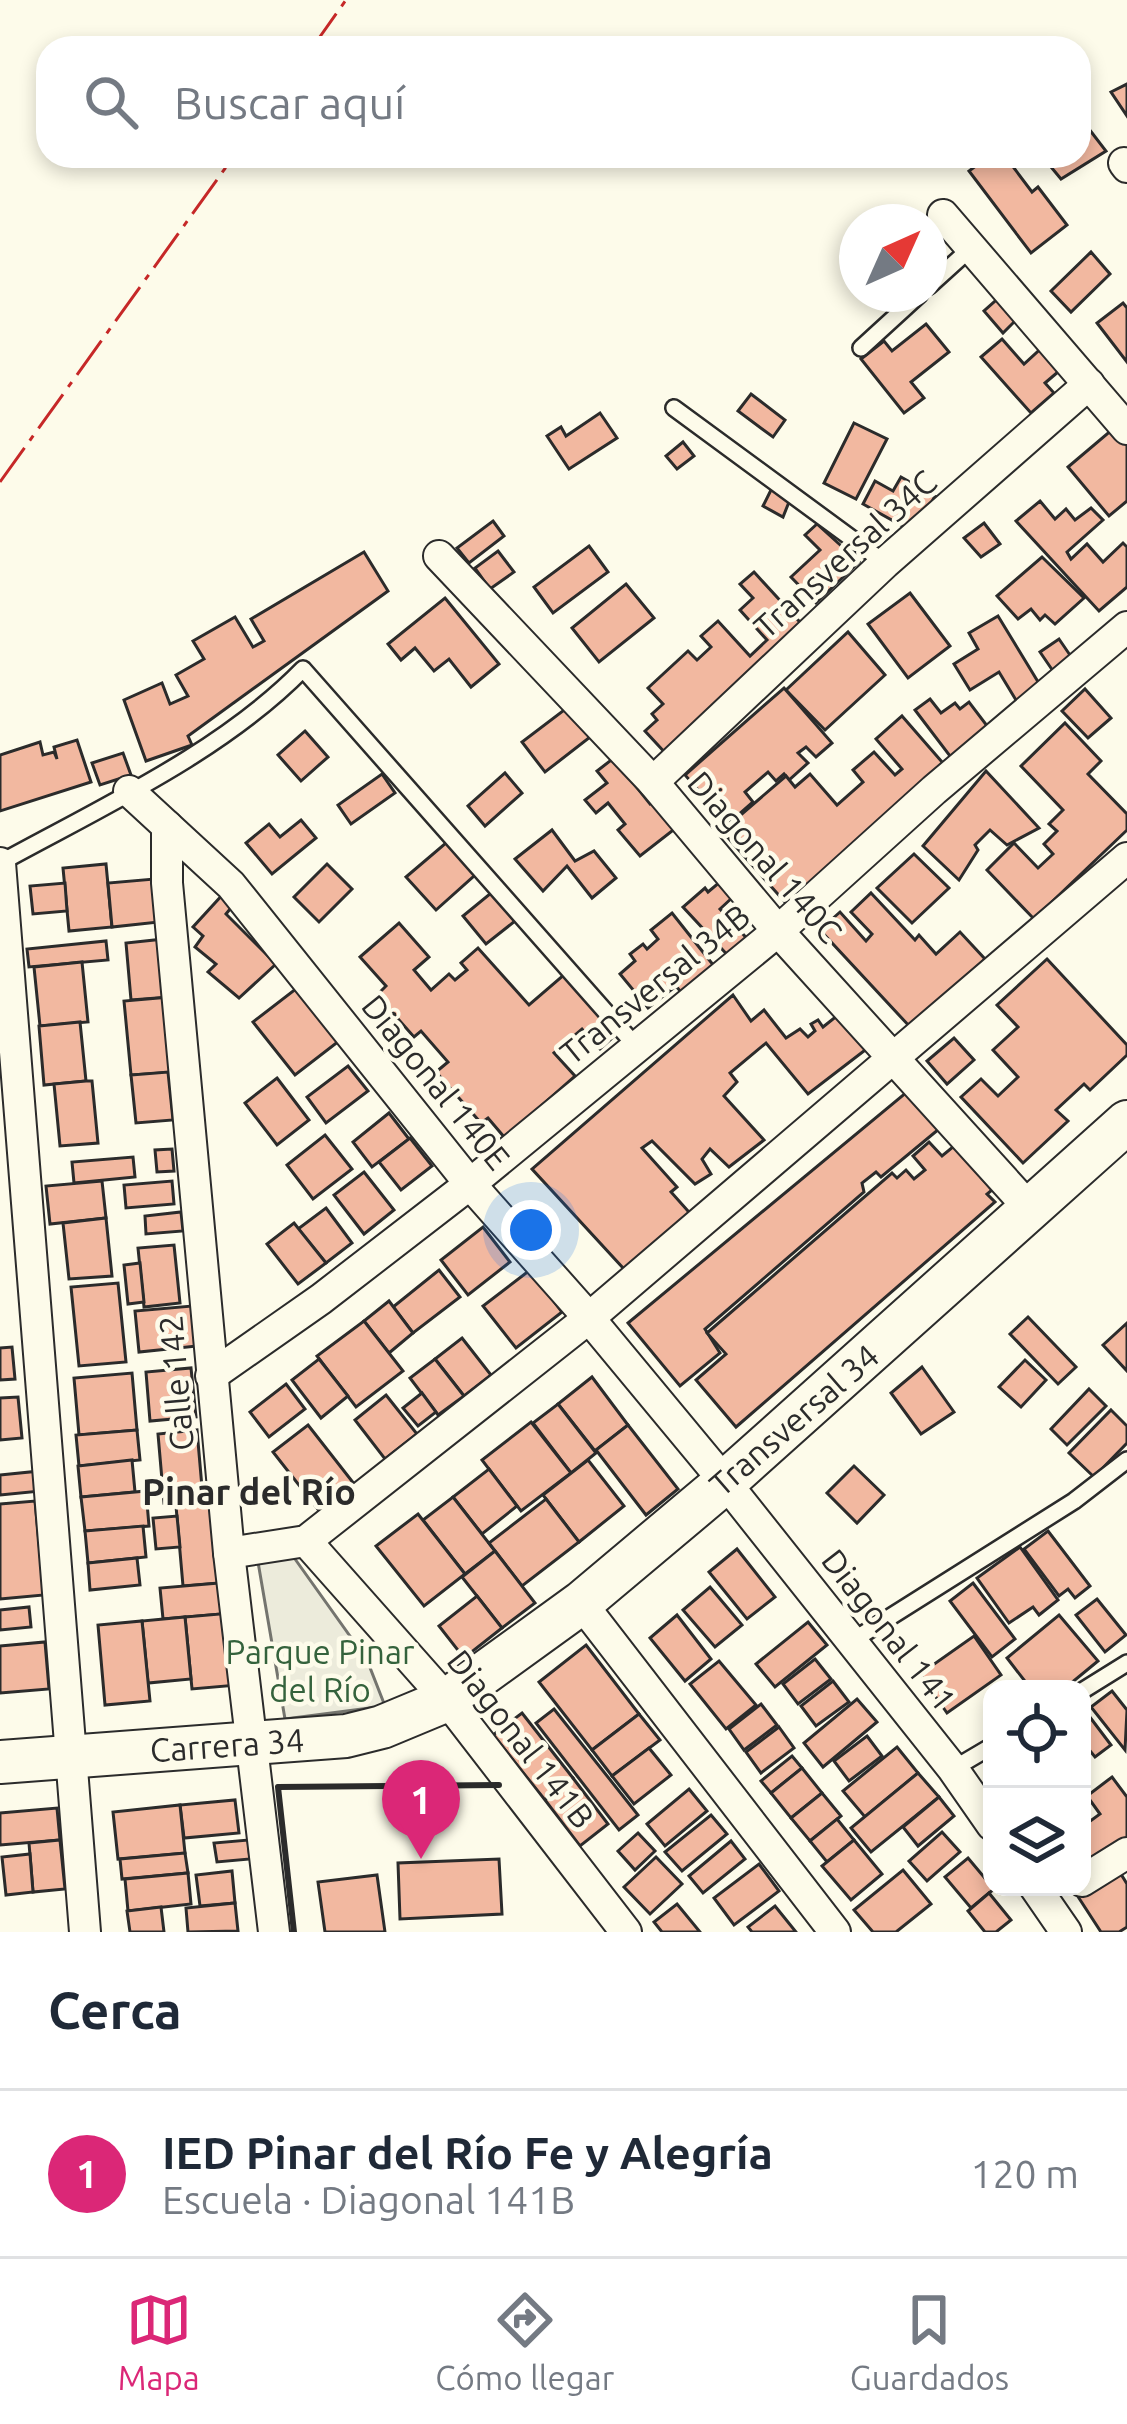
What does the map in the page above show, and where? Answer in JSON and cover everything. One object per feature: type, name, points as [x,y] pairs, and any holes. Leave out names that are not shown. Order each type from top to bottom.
[{"type":"street","points":[[947,219],[1089,384],[1123,416]]},
{"type":"street","name":"Transversal 34C","points":[[653,782],[886,562],[1089,384]]},
{"type":"street","name":"Diagonal 140C","points":[[439,556],[653,782],[778,931],[1031,1210]]},
{"type":"street","name":"Transversal 34B","points":[[211,1376],[321,1299],[470,1184],[778,931],[934,790],[1127,627]]},
{"type":"street","name":"Diagonal 140E","points":[[129,791],[231,885],[470,1184],[725,1482]]},
{"type":"street","name":"Calle 142","points":[[167,826],[167,884],[211,1376],[274,1932]]},
{"type":"street","points":[[229,1553],[306,1541],[589,1318],[1127,858]]},
{"type":"street","points":[[0,863],[85,1932]]},
{"type":"street","name":"Transversal 34","points":[[447,1700],[581,1603],[725,1482],[1127,1122]]},
{"type":"street","name":"Diagonal 141","points":[[725,1482],[983,1812]]},
{"type":"street","name":"Diagonal 141B","points":[[306,1541],[447,1700],[626,1932]]},
{"type":"street","points":[[581,1603],[835,1932]]},
{"type":"street","name":"Carrera 34","points":[[0,1762],[346,1736],[382,1727],[447,1700]]},
{"type":"street","points":[[1091,1875],[1127,1853]]},
{"type":"street","points":[[1041,1896],[1066,1932]]},
{"type":"lane","points":[[947,270],[972,247]]},
{"type":"lane","points":[[860,348],[900,312]]},
{"type":"lane","points":[[674,408],[886,562]]},
{"type":"lane","points":[[0,863],[129,791],[273,700],[302,669],[635,1045]]},
{"type":"lane","points":[[852,1641],[1074,1501],[1127,1460]]},
{"type":"lane","points":[[1091,1685],[1127,1663]]},
{"type":"lane","points":[[953,1769],[983,1751]]},
{"type":"green space","name":"Parque Pinar del Río","points":[[290,1552],[367,1660],[385,1706],[285,1719],[258,1562]]},
{"type":"building","points":[[1127,84],[1127,116],[1111,92]]},
{"type":"building","points":[[1091,132],[1106,151],[1091,160]]},
{"type":"building","points":[[1014,168],[1032,192],[1038,187],[1067,225],[1031,253],[969,171]]},
{"type":"building","points":[[1052,168],[1079,168],[1061,179]]},
{"type":"building","points":[[1091,252],[1110,274],[1071,312],[1051,291]]},
{"type":"building","points":[[1002,295],[1020,316],[1003,333],[984,311]]},
{"type":"building","points":[[1123,303],[1127,308],[1127,362],[1097,323]]},
{"type":"building","points":[[926,324],[949,352],[911,382],[924,398],[904,413],[861,359],[884,341],[892,351]]},
{"type":"building","points":[[1002,339],[1024,364],[1046,344],[1065,366],[1045,383],[1054,393],[1031,413],[981,357]]},
{"type":"building","points":[[751,394],[785,420],[773,437],[738,411]]},
{"type":"building","points":[[600,413],[617,438],[569,469],[547,436],[561,427],[566,436]]},
{"type":"building","points":[[854,423],[887,439],[856,499],[824,483]]},
{"type":"building","points":[[1114,428],[1127,443],[1127,501],[1109,516],[1068,467]]},
{"type":"building","points":[[683,442],[694,456],[677,469],[666,456]]},
{"type":"building","points":[[901,477],[935,496],[915,533],[863,504],[875,481],[893,491]]},
{"type":"building","points":[[773,486],[791,497],[783,517],[763,506]]},
{"type":"building","points":[[1040,501],[1055,519],[1066,509],[1075,520],[1091,508],[1103,520],[1067,552],[1071,559],[1087,544],[1103,562],[1123,543],[1127,547],[1127,587],[1099,611],[1016,521]]},
{"type":"building","points":[[493,521],[504,536],[469,563],[457,548]]},
{"type":"building","points":[[984,523],[1000,544],[981,557],[964,538]]},
{"type":"building","points":[[817,524],[859,562],[816,603],[791,577],[820,550],[805,535]]},
{"type":"building","points":[[589,546],[608,572],[553,613],[534,587]]},
{"type":"building","points":[[498,551],[514,572],[490,589],[475,568]]},
{"type":"building","points":[[364,552],[388,591],[188,736],[192,745],[146,761],[124,700],[162,683],[170,704],[188,696],[176,675],[204,659],[193,641],[235,617],[253,647],[264,641],[251,619]]},
{"type":"building","points":[[1042,557],[1084,598],[1055,624],[1045,615],[1040,620],[1031,609],[1018,619],[997,596]]},
{"type":"building","points":[[754,572],[808,631],[669,757],[645,731],[657,720],[652,714],[663,704],[648,688],[688,651],[697,660],[711,647],[701,636],[718,621],[750,656],[767,640],[740,610],[753,598],[740,584]]},
{"type":"building","points":[[626,584],[654,618],[599,662],[572,628]]},
{"type":"building","points":[[910,593],[950,646],[908,678],[868,624]]},
{"type":"building","points":[[445,598],[499,664],[471,687],[449,659],[434,671],[415,648],[401,660],[388,644]]},
{"type":"building","points":[[998,616],[1043,690],[1019,705],[999,672],[970,690],[954,664],[978,649],[969,633]]},
{"type":"building","points":[[848,632],[885,675],[825,730],[786,690]]},
{"type":"building","points":[[1059,639],[1072,658],[1053,671],[1040,652]]},
{"type":"building","points":[[784,688],[832,743],[816,757],[806,747],[798,753],[808,763],[789,780],[784,774],[776,781],[768,772],[745,792],[753,802],[728,824],[685,775]]},
{"type":"building","points":[[1085,689],[1111,718],[1088,738],[1062,711]]},
{"type":"building","points":[[930,699],[941,713],[955,703],[960,709],[969,702],[991,731],[953,760],[915,710]]},
{"type":"building","points":[[572,704],[594,734],[545,772],[522,742]]},
{"type":"building","points":[[902,716],[949,770],[792,910],[722,831],[786,776],[795,787],[810,774],[837,805],[863,782],[853,770],[874,752],[895,775],[902,769],[876,739]]},
{"type":"building","points":[[1065,723],[1101,761],[1088,774],[1127,814],[1127,830],[1034,919],[987,870],[1014,843],[1038,868],[1053,854],[1044,844],[1057,831],[1049,824],[1063,810],[1021,766]]},
{"type":"building","points":[[305,731],[328,757],[301,781],[278,755]]},
{"type":"building","points":[[77,740],[91,782],[0,811],[0,755],[40,742],[43,755],[54,752],[57,759],[54,747]]},
{"type":"building","points":[[123,753],[131,775],[100,785],[92,763]]},
{"type":"building","points":[[619,754],[630,779],[650,804],[659,797],[681,824],[640,856],[618,830],[625,824],[608,803],[596,813],[585,800],[607,783],[597,771]]},
{"type":"building","points":[[986,771],[1039,828],[1007,845],[990,830],[975,845],[978,850],[959,880],[923,846]]},
{"type":"building","points":[[505,773],[522,793],[485,826],[468,806]]},
{"type":"building","points":[[382,774],[395,793],[351,824],[338,805]]},
{"type":"building","points":[[301,820],[316,838],[272,874],[246,843],[269,824],[280,837]]},
{"type":"building","points":[[552,830],[575,861],[594,851],[616,878],[592,898],[567,866],[543,891],[515,859]]},
{"type":"building","points":[[447,842],[475,875],[436,910],[406,877]]},
{"type":"building","points":[[914,854],[949,888],[912,923],[877,888]]},
{"type":"building","points":[[106,864],[112,927],[69,931],[63,868]]},
{"type":"building","points":[[327,864],[352,889],[319,922],[294,897]]},
{"type":"building","points":[[154,879],[159,922],[112,927],[108,883]]},
{"type":"building","points":[[721,881],[734,896],[720,909],[752,944],[733,961],[683,907]]},
{"type":"building","points":[[65,883],[67,911],[33,914],[30,886]]},
{"type":"building","points":[[225,892],[235,903],[226,914],[276,964],[239,998],[208,972],[216,964],[195,947],[203,936],[193,927]]},
{"type":"building","points":[[491,893],[515,921],[486,944],[463,916]]},
{"type":"building","points":[[871,893],[915,940],[919,935],[936,954],[960,932],[985,959],[911,1028],[820,930],[840,912],[866,941],[872,934],[851,912]]},
{"type":"building","points":[[672,913],[718,971],[685,997],[676,986],[648,1008],[620,974],[635,961],[630,954],[643,944],[647,949],[658,939],[651,930]]},
{"type":"building","points":[[399,923],[429,957],[414,970],[431,990],[449,974],[455,980],[467,970],[461,963],[478,948],[529,1005],[566,973],[619,1032],[600,1049],[582,1029],[554,1053],[575,1076],[505,1138],[488,1118],[481,1123],[436,1072],[448,1062],[421,1031],[414,1037],[377,995],[386,986],[360,957]]},
{"type":"building","points":[[164,939],[170,997],[131,1000],[126,943]]},
{"type":"building","points":[[106,941],[108,960],[29,967],[27,949]]},
{"type":"building","points":[[1047,959],[1127,1045],[1127,1055],[1090,1090],[1084,1084],[1056,1110],[1068,1121],[1023,1163],[961,1097],[981,1079],[998,1096],[1018,1077],[993,1050],[1018,1027],[997,1005]]},
{"type":"building","points":[[82,962],[88,1022],[40,1026],[34,967]]},
{"type":"building","points":[[297,988],[339,1041],[295,1075],[253,1022]]},
{"type":"building","points":[[733,995],[751,1021],[764,1010],[786,1038],[800,1029],[808,1037],[815,1031],[811,1024],[818,1020],[823,1027],[843,1011],[873,1044],[808,1094],[766,1043],[730,1073],[737,1082],[724,1096],[764,1140],[729,1167],[710,1149],[702,1159],[711,1174],[695,1184],[652,1141],[642,1148],[677,1187],[671,1192],[696,1220],[624,1269],[532,1169]]},
{"type":"building","points":[[170,997],[177,1072],[131,1075],[124,1001]]},
{"type":"building","points":[[80,1022],[86,1081],[44,1085],[39,1026]]},
{"type":"building","points":[[954,1038],[974,1060],[947,1084],[927,1061]]},
{"type":"building","points":[[348,1066],[368,1091],[326,1123],[307,1097]]},
{"type":"building","points":[[168,1072],[173,1120],[136,1123],[131,1075]]},
{"type":"building","points":[[277,1078],[309,1120],[277,1145],[245,1103]]},
{"type":"building","points":[[92,1081],[98,1143],[60,1146],[54,1084]]},
{"type":"building","points":[[908,1091],[939,1129],[881,1177],[876,1172],[862,1183],[864,1192],[705,1329],[720,1353],[680,1386],[628,1323]]},
{"type":"building","points":[[389,1113],[409,1139],[372,1167],[353,1142]]},
{"type":"building","points":[[325,1135],[352,1169],[313,1199],[287,1165]]},
{"type":"building","points":[[410,1138],[432,1166],[401,1190],[379,1162]]},
{"type":"building","points":[[929,1142],[942,1156],[954,1146],[992,1190],[987,1194],[995,1202],[736,1427],[696,1380],[726,1354],[707,1333],[892,1173],[897,1178],[906,1170],[914,1179],[925,1170],[913,1156]]},
{"type":"building","points":[[172,1149],[174,1171],[157,1172],[155,1150]]},
{"type":"building","points":[[133,1157],[135,1177],[74,1183],[72,1162]]},
{"type":"building","points":[[364,1172],[394,1210],[364,1234],[334,1195]]},
{"type":"building","points":[[102,1181],[106,1218],[50,1224],[46,1186]]},
{"type":"building","points":[[172,1181],[174,1204],[126,1208],[124,1185]]},
{"type":"building","points":[[326,1208],[352,1243],[326,1263],[298,1229]]},
{"type":"building","points":[[181,1212],[183,1231],[146,1234],[145,1216]]},
{"type":"building","points":[[106,1218],[112,1276],[69,1279],[63,1223]]},
{"type":"building","points":[[294,1223],[326,1263],[298,1284],[267,1244]]},
{"type":"building","points":[[483,1227],[510,1262],[468,1295],[441,1260]]},
{"type":"building","points":[[174,1245],[180,1303],[144,1307],[138,1248]]},
{"type":"building","points":[[140,1263],[144,1302],[128,1304],[124,1265]]},
{"type":"building","points":[[439,1270],[460,1297],[413,1333],[393,1307]]},
{"type":"building","points":[[530,1270],[562,1312],[516,1348],[483,1306]]},
{"type":"building","points":[[118,1283],[126,1362],[79,1366],[71,1287]]},
{"type":"building","points":[[389,1301],[413,1333],[389,1353],[364,1321]]},
{"type":"building","points":[[203,1305],[207,1345],[139,1352],[135,1311]]},
{"type":"building","points":[[1028,1317],[1076,1367],[1058,1384],[1010,1334]]},
{"type":"building","points":[[364,1321],[403,1371],[356,1407],[317,1356]]},
{"type":"building","points":[[1127,1323],[1127,1371],[1103,1345]]},
{"type":"building","points":[[462,1338],[491,1375],[464,1396],[435,1359]]},
{"type":"building","points":[[12,1347],[15,1379],[0,1380],[0,1348]]},
{"type":"building","points":[[319,1359],[348,1396],[321,1418],[292,1380]]},
{"type":"building","points":[[435,1359],[464,1396],[438,1415],[410,1378]]},
{"type":"building","points":[[1025,1360],[1046,1380],[1021,1407],[999,1387]]},
{"type":"building","points":[[922,1367],[954,1412],[921,1434],[891,1393]]},
{"type":"building","points":[[191,1368],[196,1417],[150,1421],[146,1372]]},
{"type":"building","points":[[132,1373],[137,1430],[79,1435],[74,1378]]},
{"type":"building","points":[[592,1377],[628,1425],[595,1451],[558,1404]]},
{"type":"building","points":[[286,1384],[305,1409],[269,1437],[250,1412]]},
{"type":"building","points":[[1089,1389],[1106,1406],[1067,1445],[1051,1429]]},
{"type":"building","points":[[422,1393],[436,1412],[418,1426],[403,1408]]},
{"type":"building","points":[[386,1395],[417,1434],[385,1459],[355,1420]]},
{"type":"building","points":[[18,1397],[22,1438],[0,1440],[0,1398]]},
{"type":"building","points":[[558,1404],[596,1453],[571,1473],[533,1423]]},
{"type":"building","points":[[1111,1410],[1127,1426],[1127,1443],[1094,1477],[1069,1453]]},
{"type":"building","points":[[531,1422],[571,1473],[521,1511],[482,1460]]},
{"type":"building","points":[[308,1425],[355,1485],[320,1512],[273,1452]]},
{"type":"building","points":[[628,1425],[678,1489],[646,1515],[596,1450]]},
{"type":"building","points":[[137,1430],[140,1460],[79,1466],[76,1435]]},
{"type":"building","points":[[197,1430],[203,1499],[164,1503],[158,1434]]},
{"type":"building","points":[[132,1460],[135,1492],[81,1497],[78,1466]]},
{"type":"building","points":[[588,1460],[624,1506],[579,1542],[543,1495]]},
{"type":"building","points":[[854,1466],[884,1495],[857,1523],[827,1493]]},
{"type":"building","points":[[489,1469],[517,1506],[482,1534],[453,1497]]},
{"type":"building","points":[[40,1471],[41,1491],[0,1495],[0,1475]]},
{"type":"building","points":[[146,1491],[149,1526],[85,1531],[81,1497]]},
{"type":"building","points":[[453,1497],[495,1551],[465,1574],[423,1520]]},
{"type":"building","points":[[546,1499],[579,1542],[522,1586],[489,1543]]},
{"type":"building","points":[[35,1501],[44,1595],[0,1599],[0,1504]]},
{"type":"building","points":[[212,1503],[219,1583],[183,1586],[176,1506]]},
{"type":"building","points":[[418,1514],[465,1574],[424,1606],[376,1546]]},
{"type":"building","points":[[177,1516],[180,1547],[156,1549],[153,1518]]},
{"type":"building","points":[[143,1526],[146,1557],[88,1563],[85,1531]]},
{"type":"building","points":[[1048,1531],[1090,1586],[1075,1598],[1068,1589],[1059,1596],[1024,1549]]},
{"type":"building","points":[[1020,1547],[1058,1600],[1039,1615],[1033,1607],[1009,1623],[977,1578]]},
{"type":"building","points":[[737,1549],[775,1597],[747,1619],[709,1572]]},
{"type":"building","points":[[495,1551],[535,1603],[502,1628],[462,1577]]},
{"type":"building","points":[[137,1558],[140,1585],[90,1590],[88,1563]]},
{"type":"building","points":[[219,1583],[222,1614],[163,1619],[160,1588]]},
{"type":"building","points":[[973,1583],[1015,1639],[992,1657],[950,1601]]},
{"type":"building","points":[[710,1587],[742,1625],[715,1647],[683,1610]]},
{"type":"building","points":[[477,1596],[502,1628],[464,1658],[439,1626]]},
{"type":"building","points":[[1097,1599],[1126,1635],[1105,1652],[1076,1615]]},
{"type":"building","points":[[29,1607],[31,1627],[0,1630],[0,1610]]},
{"type":"building","points":[[231,1613],[238,1685],[192,1689],[185,1617]]},
{"type":"building","points":[[677,1615],[711,1659],[685,1681],[650,1638]]},
{"type":"building","points":[[1059,1615],[1098,1661],[1075,1680],[1024,1680],[1007,1658]]},
{"type":"building","points":[[185,1617],[191,1679],[148,1683],[142,1621]]},
{"type":"building","points":[[142,1621],[150,1701],[105,1705],[98,1625]]},
{"type":"building","points":[[808,1622],[827,1645],[775,1687],[756,1664]]},
{"type":"building","points":[[974,1636],[1001,1675],[983,1680],[983,1688],[947,1713],[920,1674]]},
{"type":"building","points":[[45,1642],[49,1689],[0,1693],[0,1646]]},
{"type":"building","points":[[586,1645],[639,1714],[592,1750],[539,1682]]},
{"type":"building","points":[[815,1659],[831,1679],[798,1704],[783,1684]]},
{"type":"building","points":[[719,1661],[756,1705],[726,1729],[690,1684]]},
{"type":"building","points":[[833,1681],[849,1702],[816,1726],[801,1706]]},
{"type":"building","points":[[1112,1691],[1127,1710],[1125,1750],[1091,1707]]},
{"type":"building","points":[[857,1699],[877,1722],[823,1767],[804,1743]]},
{"type":"building","points":[[761,1704],[777,1725],[744,1750],[729,1729]]},
{"type":"building","points":[[554,1709],[638,1815],[619,1830],[536,1723]]},
{"type":"building","points":[[522,1713],[573,1778],[545,1800],[493,1735]]},
{"type":"building","points":[[639,1714],[660,1740],[612,1776],[592,1750]]},
{"type":"building","points":[[1091,1719],[1111,1745],[1095,1757],[1091,1752]]},
{"type":"building","points":[[779,1727],[794,1748],[761,1773],[746,1752]]},
{"type":"building","points":[[867,1736],[882,1756],[849,1781],[834,1761]]},
{"type":"building","points":[[897,1747],[918,1773],[865,1817],[843,1791]]},
{"type":"building","points":[[649,1748],[671,1775],[634,1804],[612,1776]]},
{"type":"building","points":[[792,1756],[802,1768],[771,1793],[761,1781]]},
{"type":"building","points":[[802,1768],[822,1793],[791,1818],[771,1793]]},
{"type":"building","points":[[918,1773],[939,1797],[871,1852],[851,1828]]},
{"type":"building","points":[[1112,1777],[1127,1797],[1127,1846],[1091,1872],[1091,1820],[1100,1814],[1091,1793]]},
{"type":"building","points":[[573,1778],[608,1824],[580,1846],[545,1800]]},
{"type":"building","points":[[689,1789],[707,1811],[665,1846],[647,1824]]},
{"type":"building","points":[[822,1793],[841,1816],[810,1841],[791,1818]]},
{"type":"building","points":[[939,1797],[954,1816],[918,1846],[903,1827]]},
{"type":"building","points":[[235,1800],[239,1833],[184,1838],[180,1805]]},
{"type":"building","points":[[180,1805],[185,1853],[118,1859],[113,1812]]},
{"type":"building","points":[[57,1808],[60,1840],[0,1845],[0,1813]]},
{"type":"building","points":[[711,1815],[727,1834],[682,1871],[665,1852]]},
{"type":"building","points":[[837,1819],[854,1840],[827,1862],[810,1841]]},
{"type":"building","points":[[942,1832],[960,1852],[927,1881],[909,1861]]},
{"type":"building","points":[[638,1833],[655,1851],[635,1870],[618,1851]]},
{"type":"building","points":[[60,1840],[65,1889],[33,1892],[29,1843]]},
{"type":"building","points":[[248,1840],[250,1859],[217,1862],[214,1843]]},
{"type":"building","points":[[854,1840],[882,1874],[851,1900],[822,1866]]},
{"type":"building","points":[[731,1841],[745,1859],[703,1893],[689,1876]]},
{"type":"building","points":[[185,1853],[188,1873],[122,1879],[120,1859]]},
{"type":"building","points":[[30,1854],[33,1892],[6,1895],[2,1857]]},
{"type":"building","points":[[656,1857],[682,1884],[650,1914],[624,1887]]},
{"type":"building","points":[[968,1858],[983,1876],[986,1896],[971,1908],[945,1877]]},
{"type":"building","points":[[499,1859],[502,1914],[400,1919],[398,1863]]},
{"type":"building","points":[[759,1864],[779,1891],[734,1925],[714,1898]]},
{"type":"building","points":[[1116,1866],[1127,1884],[1127,1927],[1101,1932],[1078,1896],[1091,1896],[1091,1882]]},
{"type":"building","points":[[903,1870],[931,1904],[896,1932],[873,1932],[854,1910]]},
{"type":"building","points":[[232,1871],[235,1903],[200,1906],[196,1875]]},
{"type":"building","points":[[188,1873],[191,1904],[128,1911],[125,1879]]},
{"type":"building","points":[[377,1875],[385,1932],[325,1932],[318,1882]]},
{"type":"building","points":[[991,1896],[1011,1920],[996,1932],[985,1932],[968,1911]]},
{"type":"building","points":[[235,1903],[238,1931],[188,1932],[186,1908]]},
{"type":"building","points":[[677,1904],[700,1932],[662,1932],[654,1922]]},
{"type":"building","points":[[775,1906],[796,1932],[752,1932],[748,1927]]},
{"type":"building","points":[[161,1907],[164,1932],[130,1932],[127,1911]]},
{"type":"wall","points":[[294,1932],[278,1787],[499,1785]]},
{"type":"power","points":[[320,36],[346,0]]},
{"type":"power","points":[[0,482],[225,168]]},
{"type":"place","name":"IED Pinar del Río Fe y Alegría","points":[[421,1859]]},
{"type":"district","name":"Pinar del Río","points":[[249,1492]]}]
